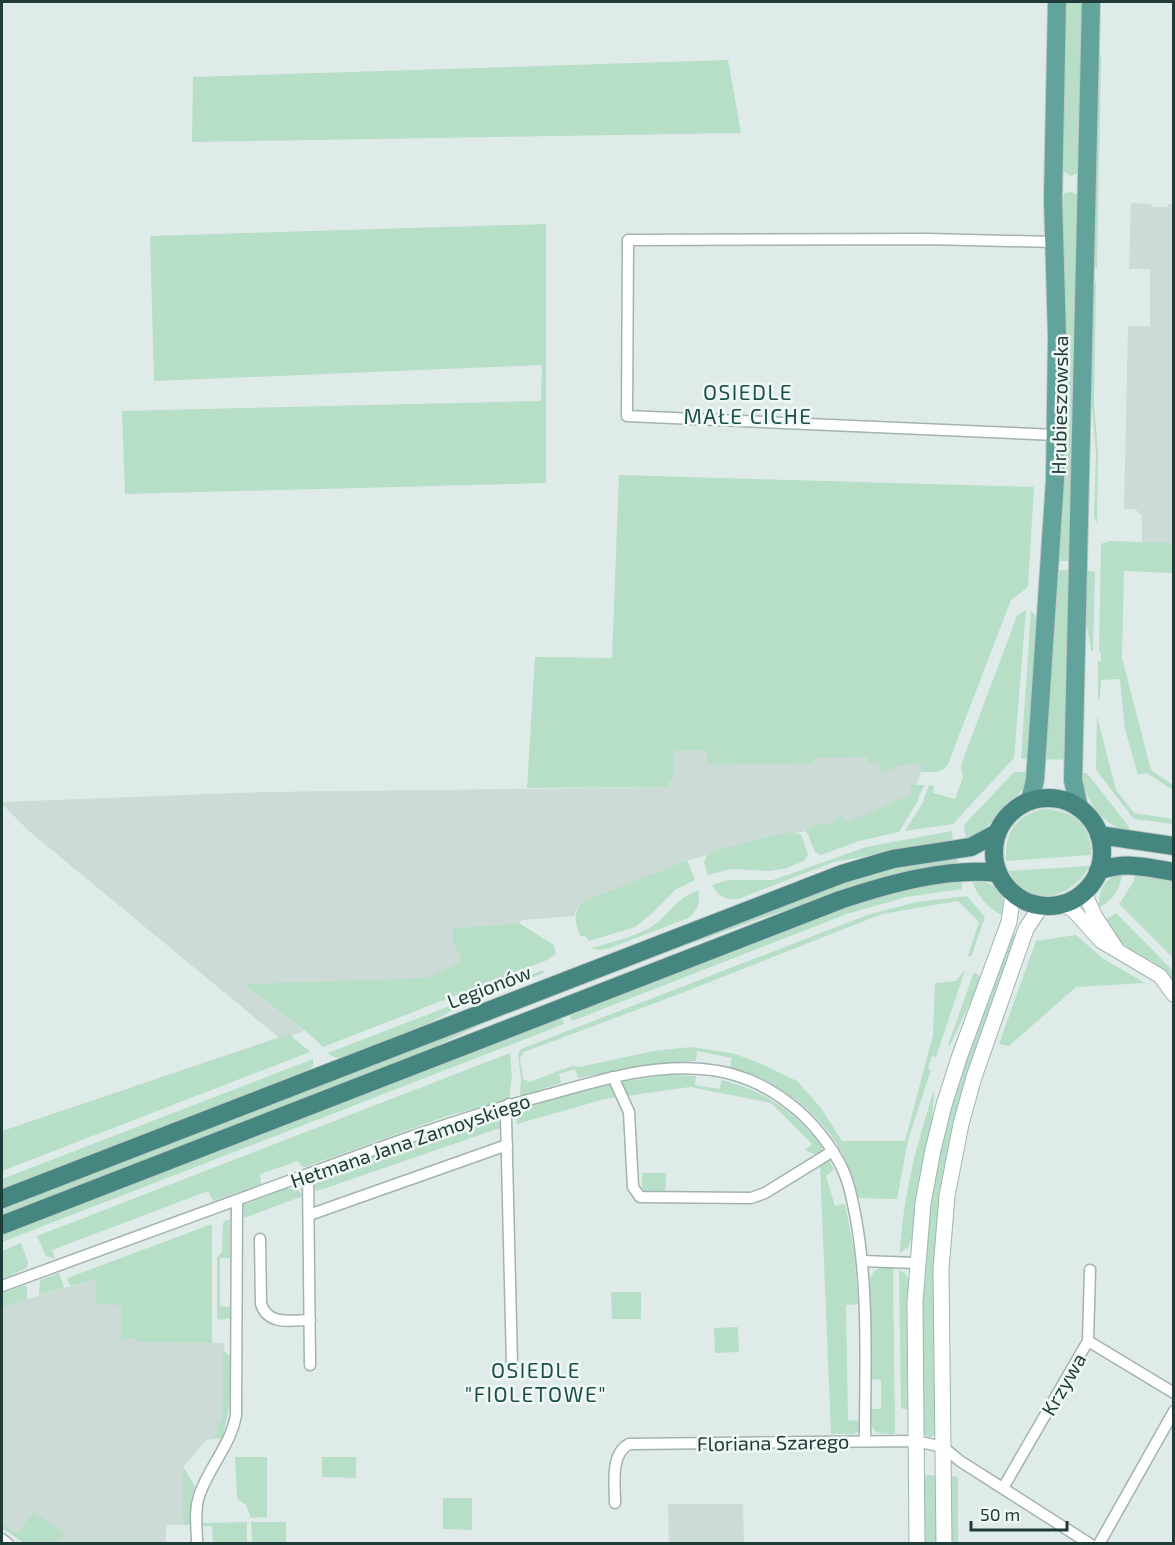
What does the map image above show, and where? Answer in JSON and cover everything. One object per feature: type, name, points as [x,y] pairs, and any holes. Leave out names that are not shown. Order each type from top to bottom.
[{"type":"highway","points":[[1055,799],[1079,808],[1093,823],[1099,836],[1102,856],[1092,883],[1084,892],[1063,904],[1041,906],[1023,901],[1004,884],[998,873],[994,857],[997,833],[1008,816],[1030,801],[1055,799]]},
{"type":"highway","name":"Legionów","points":[[2,1199],[842,873],[902,858],[971,847],[997,833]]},
{"type":"highway","points":[[1099,836],[1173,846]]},
{"type":"highway","points":[[1098,871],[1116,865],[1129,865],[1173,872]]},
{"type":"highway","points":[[2,1224],[840,900],[881,887],[926,878],[968,872],[998,873]]},
{"type":"main road","name":"Hrubieszowska","points":[[1030,801],[1035,780],[1050,565],[1056,435],[1053,199],[1057,2]]},
{"type":"main road","name":"Hrubieszowska","points":[[1079,808],[1073,780],[1091,2]]},
{"type":"main road","points":[[917,1544],[915,1302],[916,1263],[925,1187],[940,1121],[959,1058],[1009,922],[1013,894]]},
{"type":"main road","points":[[944,1544],[942,1258],[946,1203],[964,1108],[1026,929],[1041,906]]},
{"type":"street","points":[[1054,242],[928,239],[628,240],[627,416],[1056,435]]},
{"type":"street","points":[[1084,892],[1095,916],[1117,949]]},
{"type":"street","points":[[1063,904],[1074,911],[1101,941],[1155,972],[1165,981],[1173,995]]},
{"type":"street","name":"Hetmana Jana Zamoyskiego","points":[[2,1286],[426,1130],[509,1104],[613,1077],[659,1069],[703,1069],[738,1076],[770,1090],[798,1110],[822,1136],[846,1177],[851,1191],[862,1261],[865,1440]]},
{"type":"street","points":[[613,1077],[629,1112],[633,1187],[640,1197],[751,1198],[765,1193],[832,1151]]},
{"type":"street","points":[[509,1104],[506,1118],[512,1365]]},
{"type":"street","points":[[309,1215],[507,1145]]},
{"type":"street","points":[[308,1174],[310,1365]]},
{"type":"street","points":[[197,1544],[196,1509],[199,1496],[230,1437],[236,1415],[237,1200]]},
{"type":"street","points":[[261,1239],[262,1310],[270,1319],[310,1320]]},
{"type":"street","points":[[862,1261],[916,1263]]},
{"type":"street","name":"Krzywa","points":[[1003,1488],[1088,1341],[1089,1270]]},
{"type":"street","points":[[1088,1341],[1173,1393]]},
{"type":"street","points":[[1099,1544],[1173,1412]]},
{"type":"street","name":"Floriana Szarego","points":[[615,1503],[616,1462],[620,1452],[629,1444],[865,1440],[916,1441],[943,1447]]},
{"type":"street","points":[[943,1447],[960,1461],[1090,1544]]},
{"type":"street","points":[[2,1539],[8,1544]]},
{"type":"shaded area","points":[[1131,203],[1151,204],[1152,207],[1168,207],[1168,204],[1173,204],[1173,573],[1142,543],[1142,516],[1135,509],[1124,509],[1128,326],[1150,326],[1150,269],[1129,269]]},
{"type":"shaded area","points":[[669,747],[928,755],[912,796],[849,823],[760,840],[682,862],[584,901],[574,916],[453,928],[453,942],[462,961],[428,978],[282,1040],[30,832],[2,804],[2,802],[264,792],[669,787]]},
{"type":"shaded area","points":[[96,1279],[121,1305],[137,1342],[224,1343],[223,1407],[220,1427],[214,1439],[206,1440],[183,1467],[183,1525],[166,1525],[166,1543],[31,1543],[2,1524],[2,1308]]},
{"type":"shaded area","points":[[668,1504],[742,1504],[744,1543],[669,1543]]},
{"type":"green space","points":[[1066,2],[1085,2],[1080,170],[1071,176],[1064,172],[1063,167]]},
{"type":"green space","points":[[1101,55],[1097,269],[1093,266],[1099,58]]},
{"type":"green space","points":[[728,60],[741,133],[192,142],[193,77]]},
{"type":"green space","points":[[1072,192],[1079,196],[1072,561],[1059,561],[1066,386],[1062,199],[1065,193]]},
{"type":"green space","points":[[546,224],[546,483],[125,494],[122,411],[541,401],[542,365],[154,381],[150,236]]},
{"type":"green space","points":[[1096,280],[1094,403],[1098,453],[1097,523],[1094,517],[1096,453],[1091,397],[1093,290]]},
{"type":"green space","points":[[619,475],[1034,487],[1028,587],[1011,600],[948,764],[936,772],[921,772],[921,763],[901,765],[882,773],[878,762],[868,764],[867,757],[813,758],[813,763],[710,765],[707,763],[707,750],[673,751],[673,780],[669,781],[669,787],[527,788],[535,657],[612,658]]},
{"type":"green space","points":[[1109,541],[1173,543],[1173,573],[1124,571],[1122,658],[1151,770],[1173,785],[1173,790],[1147,773],[1138,775],[1125,729],[1120,679],[1101,680],[1098,701],[1098,661],[1101,661],[1101,652],[1099,652],[1101,544]]},
{"type":"green space","points":[[1059,570],[1072,570],[1068,760],[1045,759]]},
{"type":"green space","points":[[1087,570],[1095,572],[1093,651],[1091,651],[1086,618]]},
{"type":"green space","points":[[1026,610],[1014,758],[953,824],[905,831],[922,804],[929,785],[934,786],[933,793],[955,799],[963,777],[961,765],[1017,616]]},
{"type":"green space","points":[[1031,611],[1039,618],[1030,759],[1021,759]]},
{"type":"green space","points":[[1097,716],[1116,790],[1134,813],[1173,819],[1173,824],[1134,819],[1096,770]]},
{"type":"green space","points":[[1014,772],[1029,772],[1024,786],[983,831],[966,839],[964,825]]},
{"type":"green space","points":[[1083,773],[1087,773],[1129,827],[1129,832],[1111,824],[1096,810],[1086,792]]},
{"type":"green space","points":[[911,785],[924,785],[917,802],[899,832],[859,841],[821,855],[815,852],[806,830],[816,825],[833,822],[842,814],[848,822],[912,794]]},
{"type":"green space","points":[[1043,809],[1063,812],[1078,821],[1088,835],[1091,855],[1006,861],[1007,841],[1014,827],[1025,816]]},
{"type":"green space","points":[[952,831],[953,841],[834,862],[738,899],[722,897],[712,885],[728,880],[773,880],[866,847]]},
{"type":"green space","points":[[793,832],[801,835],[808,854],[804,861],[784,869],[768,871],[730,869],[708,875],[704,862],[708,853]]},
{"type":"green space","points":[[957,856],[958,865],[812,902],[607,974],[851,878],[905,864]]},
{"type":"green space","points":[[687,860],[695,880],[675,890],[635,927],[589,941],[585,935],[581,937],[576,914],[584,901]]},
{"type":"green space","points":[[1089,866],[1072,886],[1061,893],[1050,896],[1027,891],[1017,883],[1009,871]]},
{"type":"green space","points":[[1122,873],[1115,894],[1099,908],[1103,886],[1111,878]]},
{"type":"green space","points":[[1135,873],[1173,880],[1173,958],[1119,904],[1134,881]]},
{"type":"green space","points":[[972,880],[992,885],[1001,893],[1002,915],[984,901]]},
{"type":"green space","points":[[961,881],[962,889],[906,897],[847,914],[572,1021],[569,1013],[853,903],[907,888]]},
{"type":"green space","points":[[698,890],[698,906],[688,918],[610,948],[600,950],[591,948],[640,933],[654,925],[678,902]]},
{"type":"green space","points":[[967,896],[985,917],[971,957],[968,956],[979,922],[958,901],[882,914],[524,1052],[520,1058],[523,1079],[530,1082],[572,1066],[579,1067],[654,1051],[691,1047],[735,1054],[797,1081],[821,1108],[842,1141],[905,1141],[933,1035],[935,983],[956,981],[965,970],[936,1057],[932,1056],[928,1068],[931,1070],[908,1140],[897,1199],[858,1198],[852,1174],[842,1152],[813,1114],[774,1085],[730,1067],[732,1058],[697,1051],[696,1061],[646,1065],[578,1078],[575,1069],[559,1074],[561,1083],[520,1096],[521,1079],[518,1054],[521,1049],[870,914],[917,902]]},
{"type":"green space","points":[[1116,913],[1173,971],[1173,980],[1163,969],[1126,946],[1114,935],[1104,921]]},
{"type":"green space","points":[[519,923],[554,945],[556,954],[547,960],[323,1047],[306,1031],[244,984],[426,978],[462,961],[453,942],[453,928]]},
{"type":"green space","points":[[1011,934],[1016,935],[958,1103],[942,1180],[935,1260],[936,1434],[929,1438],[923,1432],[923,1307],[926,1244],[934,1182],[957,1087]]},
{"type":"green space","points":[[1076,935],[1102,958],[1145,983],[1076,987],[1009,1046],[999,1044],[1036,941]]},
{"type":"green space","points":[[543,970],[544,973],[463,1005],[414,1031],[343,1058],[334,1057],[328,1053]]},
{"type":"green space","points":[[974,972],[979,976],[979,984],[948,1045]]},
{"type":"green space","points":[[552,994],[554,996],[482,1024],[426,1051],[2,1216],[2,1206]]},
{"type":"green space","points":[[561,1016],[564,1024],[2,1242],[2,1232]]},
{"type":"green space","points":[[289,1034],[310,1052],[2,1171],[2,1131]]},
{"type":"green space","points":[[510,1053],[512,1076],[509,1099],[447,1116],[305,1167],[301,1166],[298,1161],[260,1174],[261,1184],[213,1201],[208,1191],[52,1250],[55,1259],[46,1256],[37,1236]]},
{"type":"green space","points":[[313,1059],[313,1066],[309,1071],[2,1191],[2,1179]]},
{"type":"green space","points":[[668,1075],[696,1076],[695,1085],[719,1089],[722,1080],[752,1090],[790,1113],[822,1146],[822,1151],[816,1155],[805,1150],[812,1144],[771,1103],[690,1087],[605,1099],[517,1124],[517,1110],[608,1084]]},
{"type":"green space","points":[[933,1093],[932,1121],[915,1210],[912,1239],[908,1247],[900,1253],[911,1172]]},
{"type":"green space","points":[[488,1119],[497,1120],[503,1127],[317,1191],[314,1189],[316,1179],[321,1175],[446,1130]]},
{"type":"green space","points":[[829,1160],[834,1170],[826,1176],[835,1206],[845,1204],[854,1250],[858,1304],[846,1305],[848,1420],[860,1421],[860,1430],[854,1434],[831,1434],[820,1164]]},
{"type":"green space","points":[[642,1173],[666,1173],[665,1194],[645,1193],[642,1188]]},
{"type":"green space","points":[[287,1188],[298,1190],[303,1196],[244,1218],[243,1205]]},
{"type":"green space","points":[[230,1220],[230,1258],[220,1258],[220,1306],[230,1307],[230,1318],[220,1320],[217,1318],[217,1258],[222,1252],[223,1223]]},
{"type":"green space","points":[[212,1224],[212,1343],[137,1342],[136,1339],[121,1339],[121,1305],[96,1304],[96,1279],[70,1286],[67,1278]]},
{"type":"green space","points":[[21,1243],[28,1262],[27,1268],[2,1279],[2,1251]]},
{"type":"green space","points":[[881,1267],[893,1268],[895,1434],[877,1432],[872,1423],[871,1409],[881,1409],[881,1380],[871,1379],[870,1279],[874,1271]]},
{"type":"green space","points":[[899,1270],[905,1273],[909,1280],[909,1409],[901,1407]]},
{"type":"green space","points":[[59,1273],[64,1288],[39,1295],[40,1280]]},
{"type":"green space","points":[[25,1285],[27,1299],[2,1308],[2,1293]]},
{"type":"green space","points":[[611,1292],[641,1292],[641,1319],[612,1319]]},
{"type":"green space","points":[[738,1327],[739,1352],[715,1353],[714,1328]]},
{"type":"green space","points":[[223,1350],[231,1358],[229,1408],[222,1438],[214,1439],[222,1417]]},
{"type":"green space","points":[[235,1457],[267,1457],[267,1517],[251,1518],[246,1505],[237,1499]]},
{"type":"green space","points":[[322,1457],[356,1457],[356,1478],[322,1477]]},
{"type":"green space","points":[[183,1467],[195,1486],[191,1500],[190,1525],[183,1525]]},
{"type":"green space","points":[[936,1476],[937,1543],[925,1543],[924,1477]]},
{"type":"green space","points":[[952,1476],[958,1477],[958,1543],[952,1543]]},
{"type":"green space","points":[[443,1498],[472,1498],[472,1530],[443,1529]]},
{"type":"green space","points":[[33,1512],[64,1533],[57,1543],[24,1543],[2,1528],[2,1524],[18,1534]]},
{"type":"green space","points":[[247,1522],[247,1543],[213,1543],[212,1526],[203,1526],[203,1523]]},
{"type":"green space","points":[[251,1522],[286,1522],[286,1543],[252,1543]]},
{"type":"district","name":"OSIEDLE MAŁE CICHE","points":[[748,403]]},
{"type":"district","name":"OSIEDLE \"FIOLETOWE\"","points":[[536,1381]]}]
